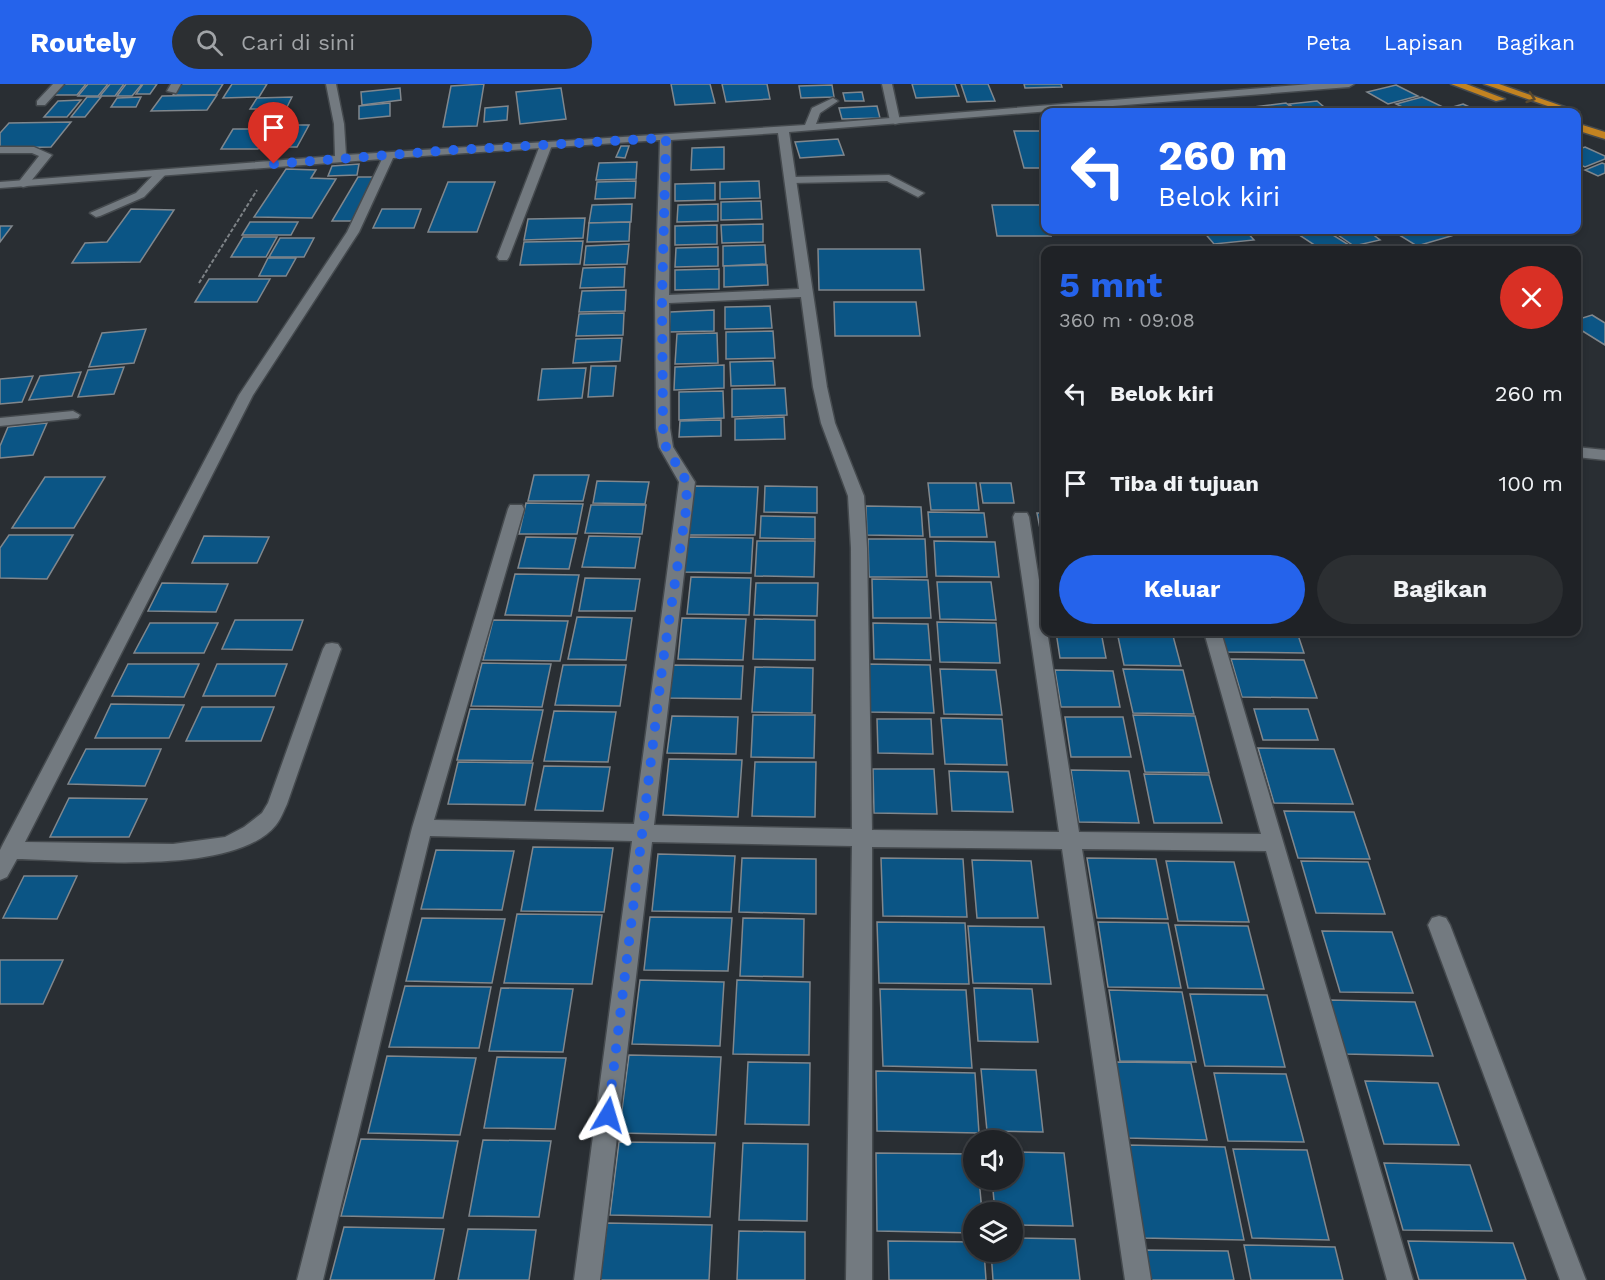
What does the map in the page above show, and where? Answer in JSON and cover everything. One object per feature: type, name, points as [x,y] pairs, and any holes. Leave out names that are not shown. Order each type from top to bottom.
[{"type":"highway","points":[[1456,84],[1527,108]]},
{"type":"highway","points":[[1488,84],[1561,108]]},
{"type":"highway","points":[[1581,128],[1605,136]]},
{"type":"street","points":[[41,104],[58,84]]},
{"type":"street","points":[[331,84],[339,124],[341,159]]},
{"type":"street","points":[[887,84],[895,121]]},
{"type":"street","points":[[1067,108],[1349,84]]},
{"type":"street","points":[[810,128],[811,115],[814,111],[833,101]]},
{"type":"street","points":[[1133,103],[1139,108]]},
{"type":"street","points":[[0,185],[389,155],[783,130],[1041,110]]},
{"type":"street","points":[[783,130],[792,180],[795,220],[806,293],[828,423],[856,496],[859,548],[862,838],[859,1280]]},
{"type":"street","points":[[587,1280],[642,832],[686,510],[687,482],[666,447],[663,428],[662,299],[666,138]]},
{"type":"street","points":[[503,257],[546,145]]},
{"type":"street","points":[[0,150],[34,150],[46,155],[23,184]]},
{"type":"street","points":[[0,871],[246,395],[353,232],[389,155]]},
{"type":"street","points":[[96,213],[140,195],[159,174]]},
{"type":"street","points":[[792,180],[890,178],[918,193]]},
{"type":"street","points":[[662,299],[806,293]]},
{"type":"street","points":[[0,422],[73,415]]},
{"type":"street","points":[[1581,453],[1605,455]]},
{"type":"street","points":[[310,1280],[422,828],[516,509]]},
{"type":"street","points":[[1022,517],[1138,1280]]},
{"type":"street","points":[[1214,636],[1400,1280]]},
{"type":"street","points":[[10,850],[173,853],[228,845],[251,833],[268,819],[277,804],[332,649]]},
{"type":"street","points":[[422,828],[862,838],[1273,843]]},
{"type":"street","points":[[1438,925],[1573,1280]]},
{"type":"path","points":[[199,283],[274,164]]},
{"type":"building","points":[[63,84],[86,84],[77,95],[54,95]]},
{"type":"building","points":[[88,84],[108,84],[98,96],[78,96]]},
{"type":"building","points":[[110,84],[124,84],[115,96],[100,96]]},
{"type":"building","points":[[126,84],[142,84],[132,96],[117,96]]},
{"type":"building","points":[[143,84],[157,84],[150,94],[136,94]]},
{"type":"building","points":[[181,84],[223,84],[216,95],[173,95]]},
{"type":"building","points":[[232,84],[267,84],[259,97],[223,98]]},
{"type":"building","points":[[484,84],[477,126],[443,127],[451,86]]},
{"type":"building","points":[[671,84],[710,84],[715,103],[675,105]]},
{"type":"building","points":[[722,84],[767,84],[770,99],[726,102]]},
{"type":"building","points":[[912,84],[955,84],[959,96],[916,98]]},
{"type":"building","points":[[961,84],[988,84],[995,101],[967,102]]},
{"type":"building","points":[[1024,84],[1061,84],[1062,87],[1025,88]]},
{"type":"building","points":[[832,85],[834,97],[801,98],[799,86]]},
{"type":"building","points":[[1396,85],[1418,96],[1388,104],[1367,92]]},
{"type":"building","points":[[400,88],[401,100],[362,105],[361,92]]},
{"type":"building","points":[[561,88],[566,119],[520,124],[516,92]]},
{"type":"building","points":[[862,92],[864,101],[845,101],[843,93]]},
{"type":"building","points":[[217,95],[207,110],[151,111],[162,96]]},
{"type":"building","points":[[87,97],[101,97],[85,117],[71,117]]},
{"type":"building","points":[[141,97],[136,107],[111,107],[117,98]]},
{"type":"building","points":[[292,97],[286,109],[250,109],[257,98]]},
{"type":"building","points":[[1422,97],[1443,107],[1404,108],[1396,104]]},
{"type":"building","points":[[81,100],[67,117],[44,117],[58,101]]},
{"type":"building","points":[[1317,101],[1325,108],[1294,108],[1289,104]]},
{"type":"building","points":[[390,103],[390,116],[359,119],[359,106]]},
{"type":"building","points":[[1286,103],[1292,108],[1254,108]]},
{"type":"building","points":[[1463,104],[1472,108],[1449,108]]},
{"type":"building","points":[[508,106],[507,120],[484,122],[485,108]]},
{"type":"building","points":[[877,106],[880,118],[842,119],[839,108]]},
{"type":"building","points":[[71,122],[51,147],[0,148],[0,133],[9,123]]},
{"type":"building","points":[[274,125],[309,125],[297,147],[262,147]]},
{"type":"building","points":[[233,129],[269,129],[258,149],[221,149]]},
{"type":"building","points":[[1014,131],[1041,131],[1041,168],[1024,168]]},
{"type":"building","points":[[838,139],[844,155],[800,158],[795,142]]},
{"type":"building","points":[[621,146],[629,146],[625,158],[616,157]]},
{"type":"building","points":[[724,147],[724,169],[691,170],[692,148]]},
{"type":"building","points":[[1585,147],[1605,156],[1605,159],[1585,167],[1581,165],[1581,148]]},
{"type":"building","points":[[637,162],[636,179],[596,180],[599,163]]},
{"type":"building","points":[[1602,163],[1605,164],[1605,173],[1598,176],[1585,170]]},
{"type":"building","points":[[359,164],[357,175],[328,176],[332,166]]},
{"type":"building","points":[[286,169],[316,170],[311,178],[336,179],[312,218],[254,217]]},
{"type":"building","points":[[358,177],[376,177],[352,221],[332,221]]},
{"type":"building","points":[[636,181],[635,198],[595,199],[597,182]]},
{"type":"building","points":[[759,181],[760,198],[720,199],[720,182]]},
{"type":"building","points":[[448,182],[495,182],[477,232],[428,232]]},
{"type":"building","points":[[715,183],[715,200],[675,201],[675,184]]},
{"type":"building","points":[[761,201],[762,219],[721,220],[721,202]]},
{"type":"building","points":[[632,204],[631,222],[589,223],[592,205]]},
{"type":"building","points":[[718,204],[718,221],[677,222],[678,205]]},
{"type":"building","points":[[992,205],[1041,205],[1041,234],[1050,234],[1051,236],[997,236]]},
{"type":"building","points":[[131,209],[174,210],[140,262],[72,263],[85,243],[107,242]]},
{"type":"building","points":[[382,209],[421,209],[414,228],[373,228]]},
{"type":"building","points":[[585,218],[583,238],[524,240],[528,219]]},
{"type":"building","points":[[250,222],[298,222],[291,235],[242,235]]},
{"type":"building","points":[[630,222],[629,241],[587,242],[589,223]]},
{"type":"building","points":[[763,224],[763,242],[722,243],[721,225]]},
{"type":"building","points":[[717,225],[717,244],[675,245],[675,226]]},
{"type":"building","points":[[0,226],[12,226],[0,242]]},
{"type":"building","points":[[1205,234],[1249,234],[1254,240],[1214,244]]},
{"type":"building","points":[[1298,234],[1331,234],[1351,246],[1316,246]]},
{"type":"building","points":[[1372,234],[1380,240],[1354,246],[1338,235]]},
{"type":"building","points":[[1398,234],[1447,234],[1451,236],[1417,246]]},
{"type":"building","points":[[243,237],[277,237],[266,257],[231,257]]},
{"type":"building","points":[[280,238],[314,238],[304,257],[269,257]]},
{"type":"building","points":[[583,241],[580,264],[520,265],[524,242]]},
{"type":"building","points":[[629,244],[627,264],[584,265],[586,246]]},
{"type":"building","points":[[765,245],[766,264],[723,266],[723,246]]},
{"type":"building","points":[[718,247],[718,266],[675,267],[676,248]]},
{"type":"building","points":[[818,249],[920,249],[924,290],[819,290]]},
{"type":"building","points":[[268,258],[296,258],[286,276],[259,276]]},
{"type":"building","points":[[767,265],[768,285],[724,287],[724,266]]},
{"type":"building","points":[[625,267],[624,287],[580,288],[583,268]]},
{"type":"building","points":[[719,269],[719,289],[675,290],[675,270]]},
{"type":"building","points":[[209,279],[270,279],[257,302],[195,302]]},
{"type":"building","points":[[626,290],[625,311],[579,312],[582,291]]},
{"type":"building","points":[[834,302],[916,302],[920,336],[835,336]]},
{"type":"building","points":[[770,306],[772,328],[725,329],[725,307]]},
{"type":"building","points":[[714,310],[714,331],[669,332],[670,312]]},
{"type":"building","points":[[624,313],[623,335],[576,336],[579,314]]},
{"type":"building","points":[[1592,315],[1605,323],[1605,345],[1581,330],[1581,318]]},
{"type":"building","points":[[146,329],[134,363],[89,367],[102,333]]},
{"type":"building","points":[[773,331],[775,358],[726,359],[726,332]]},
{"type":"building","points":[[717,333],[718,363],[675,364],[677,334]]},
{"type":"building","points":[[622,338],[620,361],[573,363],[576,339]]},
{"type":"building","points":[[773,361],[775,385],[731,386],[730,362]]},
{"type":"building","points":[[724,365],[724,388],[674,390],[675,367]]},
{"type":"building","points":[[591,366],[616,366],[613,396],[588,397]]},
{"type":"building","points":[[124,367],[114,394],[78,397],[88,370]]},
{"type":"building","points":[[586,368],[582,398],[538,400],[542,369]]},
{"type":"building","points":[[81,372],[72,396],[29,400],[40,376]]},
{"type":"building","points":[[33,376],[22,402],[0,404],[0,379]]},
{"type":"building","points":[[785,388],[787,415],[732,417],[732,389]]},
{"type":"building","points":[[723,391],[724,418],[679,420],[679,392]]},
{"type":"building","points":[[784,417],[785,439],[735,440],[735,419]]},
{"type":"building","points":[[721,420],[721,436],[679,437],[680,421]]},
{"type":"building","points":[[47,423],[33,455],[0,458],[0,446],[8,427]]},
{"type":"building","points":[[534,475],[589,475],[583,501],[528,501]]},
{"type":"building","points":[[45,477],[105,477],[74,528],[12,528]]},
{"type":"building","points":[[597,481],[649,482],[645,504],[593,503]]},
{"type":"building","points":[[928,483],[976,483],[979,510],[931,510]]},
{"type":"building","points":[[980,483],[1011,483],[1014,503],[983,503]]},
{"type":"building","points":[[694,486],[758,487],[755,535],[688,535]]},
{"type":"building","points":[[765,486],[817,487],[817,513],[764,512]]},
{"type":"building","points":[[526,503],[583,504],[577,534],[519,534]]},
{"type":"building","points":[[591,505],[646,505],[642,534],[585,533]]},
{"type":"building","points":[[866,506],[921,507],[923,536],[867,535]]},
{"type":"building","points":[[928,512],[984,513],[987,537],[930,537]]},
{"type":"building","points":[[1037,513],[1041,513],[1041,534]]},
{"type":"building","points":[[761,516],[815,517],[815,539],[760,538]]},
{"type":"building","points":[[9,535],[73,535],[47,579],[0,578],[0,548]]},
{"type":"building","points":[[204,536],[269,537],[257,563],[192,563]]},
{"type":"building","points":[[589,536],[640,537],[635,568],[582,567]]},
{"type":"building","points":[[526,537],[576,538],[569,569],[518,568]]},
{"type":"building","points":[[687,537],[753,538],[751,573],[683,572]]},
{"type":"building","points":[[868,539],[925,539],[927,577],[869,577]]},
{"type":"building","points":[[757,541],[815,541],[814,577],[755,576]]},
{"type":"building","points":[[934,541],[995,542],[999,577],[936,576]]},
{"type":"building","points":[[515,574],[579,575],[571,616],[505,615]]},
{"type":"building","points":[[691,577],[751,578],[749,615],[687,614]]},
{"type":"building","points":[[585,578],[640,579],[635,611],[579,611]]},
{"type":"building","points":[[872,579],[928,580],[931,618],[873,618]]},
{"type":"building","points":[[937,582],[991,582],[996,620],[940,619]]},
{"type":"building","points":[[162,583],[228,584],[216,612],[148,611]]},
{"type":"building","points":[[756,583],[818,583],[817,616],[754,615]]},
{"type":"building","points":[[577,617],[632,618],[626,660],[568,659]]},
{"type":"building","points":[[682,618],[746,619],[743,660],[678,659]]},
{"type":"building","points":[[755,619],[815,620],[815,660],[753,659]]},
{"type":"building","points":[[235,620],[303,620],[292,650],[222,649]]},
{"type":"building","points":[[493,620],[568,621],[560,661],[483,660]]},
{"type":"building","points":[[937,622],[996,623],[1000,663],[940,662]]},
{"type":"building","points":[[150,623],[218,623],[204,653],[134,653]]},
{"type":"building","points":[[873,623],[928,624],[931,660],[874,659]]},
{"type":"building","points":[[1057,636],[1102,636],[1106,658],[1060,658]]},
{"type":"building","points":[[1118,636],[1173,636],[1181,666],[1124,665]]},
{"type":"building","points":[[1220,636],[1298,636],[1304,653],[1225,652]]},
{"type":"building","points":[[1231,659],[1304,660],[1317,698],[1242,697]]},
{"type":"building","points":[[482,663],[551,664],[542,707],[471,706]]},
{"type":"building","points":[[128,664],[199,664],[184,697],[112,696]]},
{"type":"building","points":[[217,664],[287,664],[275,696],[203,696]]},
{"type":"building","points":[[867,664],[930,665],[934,713],[868,712]]},
{"type":"building","points":[[563,665],[626,665],[620,706],[555,705]]},
{"type":"building","points":[[671,665],[743,666],[741,699],[667,698]]},
{"type":"building","points":[[755,667],[813,668],[812,713],[752,712]]},
{"type":"building","points":[[940,669],[996,670],[1002,715],[944,714]]},
{"type":"building","points":[[1123,669],[1183,670],[1194,714],[1133,713]]},
{"type":"building","points":[[1055,670],[1113,671],[1120,707],[1061,707]]},
{"type":"building","points":[[111,704],[184,705],[169,738],[95,738]]},
{"type":"building","points":[[202,707],[274,707],[261,741],[186,741]]},
{"type":"building","points":[[470,709],[543,710],[532,761],[457,760]]},
{"type":"building","points":[[1254,709],[1308,709],[1318,740],[1263,740]]},
{"type":"building","points":[[554,711],[616,712],[608,762],[544,761]]},
{"type":"building","points":[[753,715],[815,715],[814,758],[751,757]]},
{"type":"building","points":[[1133,715],[1195,716],[1209,773],[1145,772]]},
{"type":"building","points":[[672,716],[738,717],[736,754],[667,753]]},
{"type":"building","points":[[1065,717],[1123,717],[1131,757],[1071,757]]},
{"type":"building","points":[[941,718],[1002,719],[1007,765],[945,764]]},
{"type":"building","points":[[877,719],[931,719],[933,754],[878,753]]},
{"type":"building","points":[[1258,748],[1334,749],[1353,804],[1274,803]]},
{"type":"building","points":[[86,749],[161,749],[145,786],[68,784]]},
{"type":"building","points":[[669,759],[742,760],[738,817],[663,815]]},
{"type":"building","points":[[458,762],[533,763],[525,805],[448,804]]},
{"type":"building","points":[[755,762],[816,762],[815,817],[752,816]]},
{"type":"building","points":[[544,766],[610,767],[603,811],[535,810]]},
{"type":"building","points":[[873,769],[934,769],[937,814],[874,813]]},
{"type":"building","points":[[1071,770],[1129,771],[1139,823],[1079,822]]},
{"type":"building","points":[[949,771],[1008,772],[1013,812],[952,811]]},
{"type":"building","points":[[1144,774],[1209,775],[1222,823],[1154,823]]},
{"type":"building","points":[[69,798],[147,799],[129,837],[50,837]]},
{"type":"building","points":[[1284,811],[1354,812],[1370,859],[1298,858]]},
{"type":"building","points":[[533,847],[613,848],[604,912],[521,911]]},
{"type":"building","points":[[436,850],[514,851],[502,910],[421,909]]},
{"type":"building","points":[[658,854],[735,856],[731,912],[652,911]]},
{"type":"building","points":[[742,858],[816,859],[816,914],[739,912]]},
{"type":"building","points":[[881,858],[963,859],[967,917],[883,916]]},
{"type":"building","points":[[1087,858],[1156,859],[1168,919],[1097,918]]},
{"type":"building","points":[[972,860],[1031,861],[1038,918],[977,918]]},
{"type":"building","points":[[1166,861],[1234,862],[1249,922],[1178,921]]},
{"type":"building","points":[[1301,861],[1368,862],[1385,914],[1316,913]]},
{"type":"building","points":[[24,876],[77,876],[57,919],[3,918]]},
{"type":"building","points":[[517,914],[602,915],[592,984],[504,983]]},
{"type":"building","points":[[650,917],[732,918],[728,971],[644,970]]},
{"type":"building","points":[[422,918],[505,919],[492,983],[406,981]]},
{"type":"building","points":[[743,918],[804,919],[803,977],[740,976]]},
{"type":"building","points":[[877,922],[965,923],[969,984],[879,983]]},
{"type":"building","points":[[1098,922],[1168,923],[1181,988],[1108,987]]},
{"type":"building","points":[[1175,925],[1248,926],[1264,989],[1188,988]]},
{"type":"building","points":[[968,926],[1044,927],[1051,984],[973,983]]},
{"type":"building","points":[[1322,931],[1392,932],[1413,993],[1340,992]]},
{"type":"building","points":[[0,960],[63,960],[43,1004],[0,1004]]},
{"type":"building","points":[[640,980],[724,982],[720,1046],[632,1044]]},
{"type":"building","points":[[737,980],[810,982],[809,1055],[733,1054]]},
{"type":"building","points":[[405,986],[491,987],[479,1048],[389,1047]]},
{"type":"building","points":[[501,988],[573,989],[563,1052],[489,1051]]},
{"type":"building","points":[[974,988],[1032,989],[1038,1042],[978,1041]]},
{"type":"building","points":[[880,989],[966,990],[972,1068],[883,1066]]},
{"type":"building","points":[[1109,990],[1182,992],[1196,1062],[1120,1061]]},
{"type":"building","points":[[1190,994],[1267,995],[1285,1067],[1205,1066]]},
{"type":"building","points":[[1329,1000],[1415,1002],[1433,1056],[1345,1054]]},
{"type":"building","points":[[629,1055],[721,1057],[716,1135],[619,1133]]},
{"type":"building","points":[[387,1056],[476,1058],[460,1135],[368,1133]]},
{"type":"building","points":[[497,1057],[566,1058],[555,1129],[484,1128]]},
{"type":"building","points":[[748,1062],[810,1063],[809,1125],[745,1124]]},
{"type":"building","points":[[1115,1062],[1191,1063],[1207,1140],[1127,1138]]},
{"type":"building","points":[[981,1069],[1036,1070],[1043,1132],[987,1130]]},
{"type":"building","points":[[876,1071],[975,1073],[979,1130],[963,1130],[963,1133],[877,1131]]},
{"type":"building","points":[[1214,1073],[1286,1074],[1304,1142],[1228,1141]]},
{"type":"building","points":[[1365,1081],[1438,1083],[1459,1145],[1384,1144]]},
{"type":"building","points":[[361,1139],[458,1141],[443,1218],[341,1216]]},
{"type":"building","points":[[483,1140],[551,1141],[539,1217],[469,1216]]},
{"type":"building","points":[[619,1142],[715,1143],[710,1217],[610,1215]]},
{"type":"building","points":[[743,1143],[808,1144],[807,1221],[739,1220]]},
{"type":"building","points":[[1127,1145],[1225,1147],[1244,1240],[1142,1238]]},
{"type":"building","points":[[1233,1149],[1307,1150],[1329,1240],[1252,1238]]},
{"type":"building","points":[[1023,1152],[1064,1153],[1073,1226],[1023,1225],[1023,1202],[994,1202],[993,1190],[1023,1190]]},
{"type":"building","points":[[876,1153],[963,1154],[963,1190],[980,1190],[981,1202],[963,1202],[963,1233],[877,1231]]},
{"type":"building","points":[[1384,1163],[1470,1165],[1492,1231],[1403,1230]]},
{"type":"building","points":[[607,1223],[712,1225],[709,1280],[600,1280]]},
{"type":"building","points":[[344,1227],[444,1229],[434,1280],[330,1280]]},
{"type":"building","points":[[468,1229],[536,1230],[529,1280],[458,1280]]},
{"type":"building","points":[[739,1231],[805,1232],[805,1280],[737,1280]]},
{"type":"building","points":[[1023,1238],[1075,1239],[1080,1280],[993,1280],[992,1262],[1023,1262]]},
{"type":"building","points":[[888,1241],[963,1242],[963,1262],[985,1262],[986,1280],[889,1280]]},
{"type":"building","points":[[1408,1241],[1513,1243],[1526,1280],[1419,1280]]},
{"type":"building","points":[[1244,1245],[1335,1247],[1343,1280],[1251,1280]]},
{"type":"building","points":[[1143,1250],[1228,1251],[1234,1280],[1148,1280]]},
{"type":"route","points":[[274,164],[453,150],[666,138],[662,299],[663,428],[666,447],[687,482],[686,510],[663,661],[608,1115]]}]
